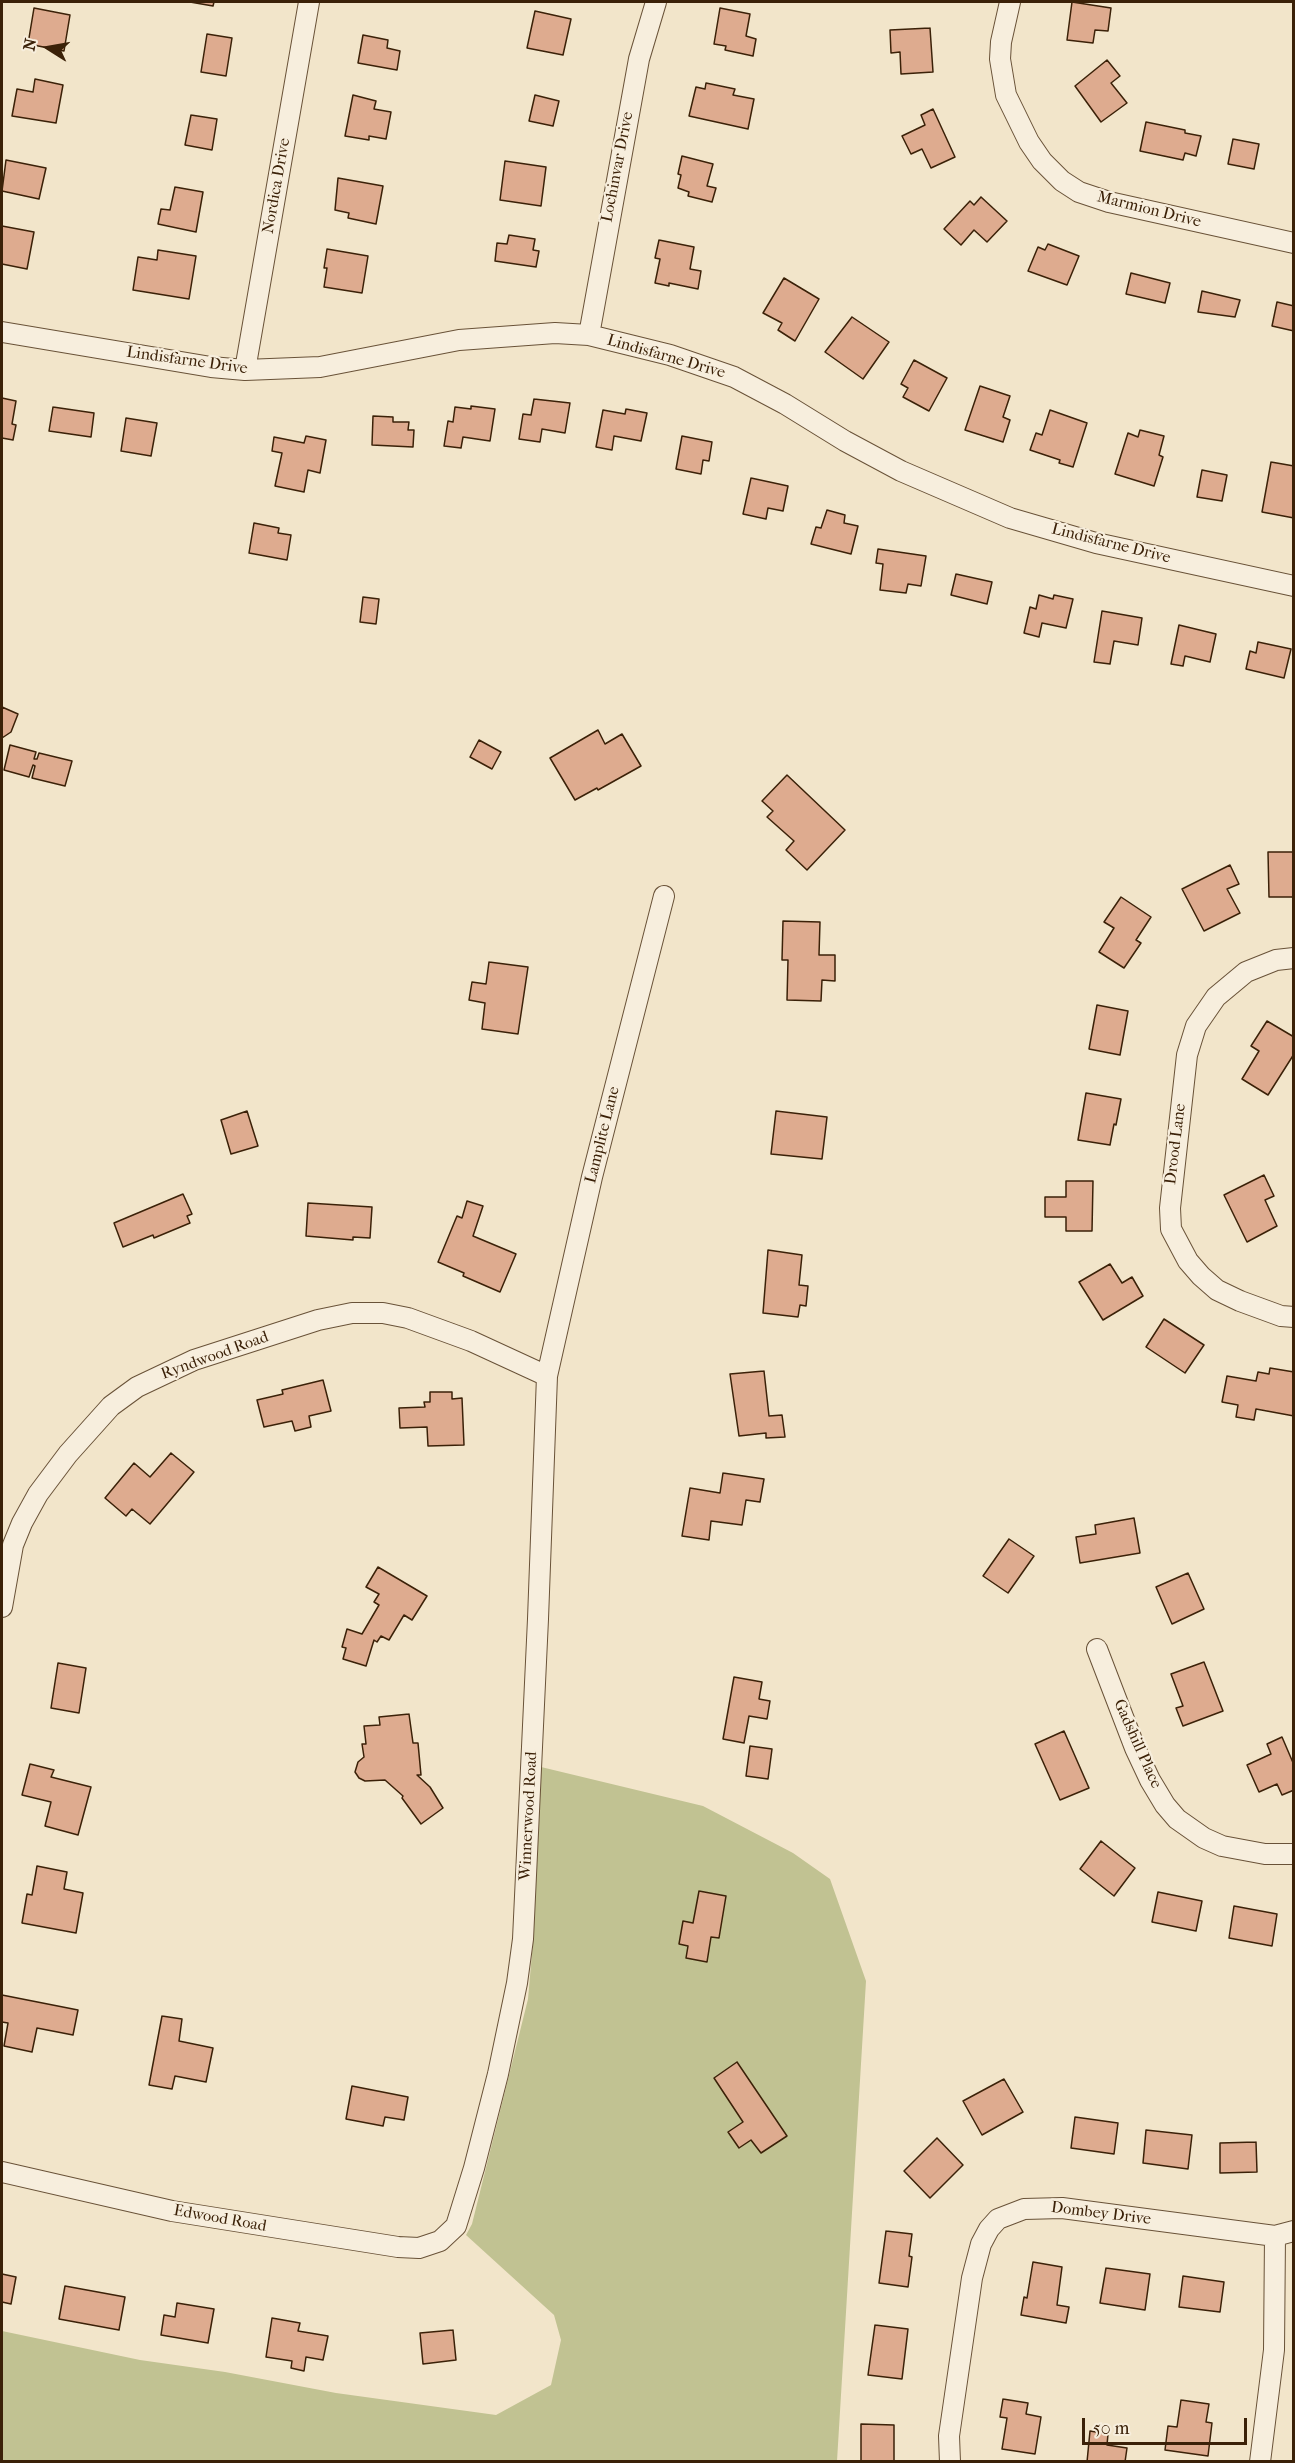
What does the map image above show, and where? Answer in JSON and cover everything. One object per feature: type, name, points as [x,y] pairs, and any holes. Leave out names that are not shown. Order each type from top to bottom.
[{"type":"street","name":"Nordica Drive","points":[[245,370],[309,2]]},
{"type":"street","name":"Lochinvar Drive","points":[[589,335],[639,59],[656,2]]},
{"type":"street","name":"Marmion Drive","points":[[1010,2],[1001,42],[1000,59],[1006,95],[1029,142],[1042,161],[1062,181],[1079,192],[1109,202],[1293,243]]},
{"type":"street","name":"Lindisfarne Drive","points":[[2,332],[211,368],[245,370],[320,367],[459,340],[555,333],[589,335],[670,355],[734,377],[901,471],[1010,518],[1096,543],[1293,586]]},
{"type":"street","name":"Lamplite Lane","points":[[547,1376],[592,1177],[664,896]]},
{"type":"street","name":"Drood Lane","points":[[1293,958],[1276,960],[1246,972],[1216,997],[1196,1026],[1190,1042],[1186,1065],[1170,1208],[1171,1230],[1188,1262],[1201,1276],[1217,1290],[1240,1301],[1293,1317]]},
{"type":"street","name":"Ryndwood Road","points":[[2,1607],[13,1545],[22,1523],[38,1494],[68,1454],[111,1406],[137,1387],[194,1360],[318,1320],[352,1313],[383,1313],[408,1318],[471,1341],[547,1376]]},
{"type":"street","name":"Winnerwood Road","points":[[440,2241],[456,2226],[474,2168],[508,2028],[523,1939],[547,1376]]},
{"type":"street","name":"Gadshill Place","points":[[1097,1648],[1140,1759],[1165,1805],[1177,1819],[1204,1838],[1222,1846],[1265,1854],[1293,1854]]},
{"type":"street","name":"Edwood Road","points":[[2,2172],[172,2211],[398,2247],[419,2248],[440,2241]]},
{"type":"street","name":"Dombey Drive","points":[[950,2462],[949,2436],[972,2278],[981,2244],[989,2229],[998,2219],[1024,2209],[1062,2208],[1284,2234],[1274,2350],[1260,2462]]},
{"type":"green space","points":[[541,1767],[703,1806],[793,1853],[830,1879],[866,1981],[837,2461],[2,2462],[2,2331],[140,2360],[225,2372],[336,2393],[496,2415],[551,2385],[561,2340],[554,2315],[466,2235],[472,2224],[528,1999],[533,1942]]},
{"type":"building","points":[[190,2],[214,2],[213,6]]},
{"type":"building","points":[[1072,2],[1111,8],[1108,31],[1095,30],[1093,43],[1067,40]]},
{"type":"building","points":[[34,8],[70,15],[64,51],[28,44]]},
{"type":"building","points":[[720,8],[750,14],[746,36],[756,39],[753,56],[725,50],[726,46],[714,44]]},
{"type":"building","points":[[535,11],[571,19],[563,55],[527,48]]},
{"type":"building","points":[[930,28],[933,72],[901,74],[900,52],[891,53],[890,30]]},
{"type":"building","points":[[207,34],[232,38],[226,76],[201,72]]},
{"type":"building","points":[[363,35],[388,40],[387,48],[400,51],[397,70],[358,63]]},
{"type":"building","points":[[1107,60],[1120,76],[1111,83],[1127,103],[1101,122],[1075,86]]},
{"type":"building","points":[[35,79],[63,85],[56,123],[12,116],[17,89],[33,92]]},
{"type":"building","points":[[706,83],[735,89],[733,95],[754,99],[748,129],[689,116],[696,87],[705,89]]},
{"type":"building","points":[[353,95],[376,101],[374,109],[391,112],[386,139],[369,136],[369,140],[345,136]]},
{"type":"building","points":[[535,95],[559,101],[553,126],[529,121]]},
{"type":"building","points":[[933,109],[955,157],[931,168],[922,149],[911,154],[902,136],[925,125],[921,115]]},
{"type":"building","points":[[191,115],[217,119],[212,150],[185,145]]},
{"type":"building","points":[[1146,122],[1185,130],[1185,133],[1201,136],[1196,156],[1185,153],[1183,160],[1140,151]]},
{"type":"building","points":[[1233,139],[1259,144],[1254,169],[1228,164]]},
{"type":"building","points":[[682,156],[713,164],[707,186],[716,188],[712,202],[688,196],[689,192],[678,188]]},
{"type":"building","points":[[6,160],[46,168],[39,199],[2,191]]},
{"type":"building","points":[[505,161],[546,167],[541,206],[500,200]]},
{"type":"building","points":[[338,178],[383,186],[376,224],[348,218],[349,213],[335,210]]},
{"type":"building","points":[[175,187],[203,192],[196,232],[158,224],[161,209],[170,210]]},
{"type":"building","points":[[981,197],[1007,221],[987,242],[974,230],[961,245],[944,229],[970,201],[974,205]]},
{"type":"building","points":[[2,226],[34,232],[27,269],[2,264]]},
{"type":"building","points":[[509,235],[535,239],[533,250],[539,251],[536,267],[495,261],[497,243],[507,244]]},
{"type":"building","points":[[659,240],[694,247],[690,269],[701,271],[698,289],[669,283],[669,286],[655,283],[660,259],[655,258]]},
{"type":"building","points":[[1048,244],[1079,256],[1067,285],[1028,271],[1038,247],[1045,250]]},
{"type":"building","points":[[327,249],[368,256],[362,293],[324,287]]},
{"type":"building","points":[[158,250],[196,256],[189,299],[133,290],[138,257],[157,260]]},
{"type":"building","points":[[1131,273],[1170,283],[1165,303],[1126,294]]},
{"type":"building","points":[[784,278],[819,299],[795,341],[778,330],[782,323],[763,313]]},
{"type":"building","points":[[1202,291],[1240,300],[1235,317],[1198,312]]},
{"type":"building","points":[[1277,302],[1294,306],[1294,331],[1272,326]]},
{"type":"building","points":[[852,317],[889,342],[863,379],[825,352]]},
{"type":"building","points":[[914,360],[947,378],[929,411],[903,397],[908,388],[901,384]]},
{"type":"building","points":[[980,386],[1010,396],[1003,417],[1010,420],[1003,442],[965,430]]},
{"type":"building","points":[[2,398],[16,401],[12,424],[16,425],[13,440],[2,438]]},
{"type":"building","points":[[534,399],[570,403],[565,433],[542,429],[540,442],[519,439],[523,414],[531,415]]},
{"type":"building","points":[[471,406],[495,409],[490,441],[463,437],[461,448],[444,446],[448,421],[453,422],[455,407],[471,409]]},
{"type":"building","points":[[53,407],[94,413],[91,437],[49,431]]},
{"type":"building","points":[[626,409],[647,413],[641,441],[614,436],[612,450],[596,447],[603,410],[625,414]]},
{"type":"building","points":[[1050,410],[1087,423],[1073,467],[1030,450],[1036,433],[1042,435]]},
{"type":"building","points":[[373,416],[393,417],[393,422],[409,422],[408,430],[414,430],[413,447],[372,445]]},
{"type":"building","points":[[126,418],[157,423],[151,456],[121,451]]},
{"type":"building","points":[[1140,430],[1164,436],[1159,455],[1163,457],[1154,486],[1115,474],[1128,433],[1138,437]]},
{"type":"building","points":[[306,436],[326,440],[320,473],[308,470],[304,492],[275,486],[282,453],[272,451],[274,437],[304,443]]},
{"type":"building","points":[[682,436],[712,442],[709,461],[703,460],[701,474],[676,469]]},
{"type":"building","points":[[1271,462],[1294,466],[1294,518],[1262,512]]},
{"type":"building","points":[[1202,470],[1227,475],[1222,501],[1197,497]]},
{"type":"building","points":[[751,478],[788,486],[783,511],[768,508],[766,519],[743,514]]},
{"type":"building","points":[[827,510],[845,515],[844,523],[858,526],[851,554],[811,544],[816,527],[821,528]]},
{"type":"building","points":[[254,523],[279,528],[278,533],[291,535],[287,560],[249,553]]},
{"type":"building","points":[[878,549],[926,556],[921,586],[908,584],[906,593],[880,590],[883,564],[876,563]]},
{"type":"building","points":[[956,574],[992,582],[987,604],[951,595]]},
{"type":"building","points":[[1039,595],[1053,599],[1054,595],[1073,599],[1066,628],[1042,623],[1039,637],[1024,633],[1030,607],[1036,609]]},
{"type":"building","points":[[363,597],[379,599],[376,624],[360,622]]},
{"type":"building","points":[[1102,611],[1142,618],[1138,645],[1114,641],[1110,664],[1094,662]]},
{"type":"building","points":[[1179,625],[1216,634],[1210,662],[1185,656],[1183,666],[1171,664]]},
{"type":"building","points":[[1258,642],[1291,649],[1284,678],[1246,669],[1250,651],[1256,653]]},
{"type":"building","points":[[2,707],[18,714],[11,732],[2,738]]},
{"type":"building","points":[[598,730],[605,744],[622,734],[641,766],[575,800],[550,758]]},
{"type":"building","points":[[479,740],[501,752],[492,769],[470,757]]},
{"type":"building","points":[[10,745],[36,752],[34,759],[37,759],[39,753],[72,761],[65,786],[32,778],[35,766],[33,765],[29,777],[4,770]]},
{"type":"building","points":[[787,775],[845,830],[807,870],[786,850],[794,841],[767,817],[773,811],[762,801]]},
{"type":"building","points":[[1293,841],[1294,897],[1269,897],[1268,852],[1293,852]]},
{"type":"building","points":[[1230,865],[1239,884],[1227,889],[1240,913],[1204,931],[1182,889]]},
{"type":"building","points":[[1121,897],[1151,917],[1136,940],[1141,943],[1124,968],[1099,952],[1114,928],[1104,922]]},
{"type":"building","points":[[783,921],[820,922],[819,955],[835,955],[835,981],[822,980],[821,1001],[787,1000],[788,960],[782,960]]},
{"type":"building","points":[[489,962],[528,967],[518,1034],[482,1029],[485,1003],[469,1000],[472,982],[486,984]]},
{"type":"building","points":[[1097,1005],[1128,1011],[1120,1055],[1089,1049]]},
{"type":"building","points":[[1267,1021],[1294,1037],[1294,1054],[1268,1095],[1242,1079],[1259,1051],[1251,1046]]},
{"type":"building","points":[[1086,1093],[1121,1099],[1110,1145],[1078,1140]]},
{"type":"building","points":[[247,1111],[258,1146],[231,1154],[221,1120]]},
{"type":"building","points":[[776,1111],[827,1117],[822,1159],[771,1154]]},
{"type":"building","points":[[1264,1175],[1274,1196],[1265,1200],[1277,1226],[1247,1242],[1224,1195]]},
{"type":"building","points":[[1066,1181],[1093,1181],[1092,1231],[1066,1231],[1066,1217],[1045,1217],[1045,1197],[1066,1197]]},
{"type":"building","points":[[183,1194],[192,1214],[187,1216],[190,1223],[154,1238],[153,1235],[123,1247],[114,1223]]},
{"type":"building","points":[[467,1201],[483,1206],[473,1236],[516,1254],[500,1292],[438,1262],[457,1216],[462,1218]]},
{"type":"building","points":[[308,1203],[372,1207],[370,1238],[353,1237],[353,1240],[306,1236]]},
{"type":"building","points":[[768,1250],[802,1255],[799,1285],[808,1286],[806,1306],[800,1305],[798,1317],[763,1313]]},
{"type":"building","points":[[1110,1264],[1122,1283],[1132,1277],[1143,1296],[1103,1320],[1079,1282]]},
{"type":"building","points":[[1164,1319],[1204,1345],[1185,1373],[1146,1347]]},
{"type":"building","points":[[1270,1368],[1294,1372],[1294,1416],[1256,1409],[1254,1420],[1236,1417],[1238,1405],[1222,1402],[1227,1376],[1256,1381],[1258,1372],[1269,1374]]},
{"type":"building","points":[[764,1371],[769,1416],[782,1415],[785,1437],[766,1438],[766,1433],[739,1436],[730,1374]]},
{"type":"building","points":[[323,1380],[331,1411],[309,1416],[311,1427],[295,1431],[292,1421],[264,1427],[257,1400],[283,1394],[282,1390]]},
{"type":"building","points":[[430,1392],[452,1392],[452,1399],[462,1398],[464,1445],[428,1446],[427,1427],[400,1428],[399,1408],[425,1407],[424,1402],[430,1402]]},
{"type":"building","points":[[171,1453],[194,1472],[150,1524],[132,1509],[126,1516],[105,1498],[134,1463],[150,1477]]},
{"type":"building","points":[[723,1473],[764,1479],[760,1502],[746,1500],[742,1525],[711,1521],[709,1540],[682,1536],[690,1488],[720,1493]]},
{"type":"building","points":[[1134,1518],[1140,1553],[1080,1563],[1076,1537],[1096,1534],[1095,1525]]},
{"type":"building","points":[[1009,1539],[1034,1556],[1008,1593],[983,1576]]},
{"type":"building","points":[[378,1567],[427,1596],[412,1620],[404,1615],[389,1640],[381,1636],[377,1642],[374,1640],[366,1666],[343,1659],[346,1648],[342,1647],[347,1629],[362,1634],[379,1605],[374,1602],[379,1594],[366,1587]]},
{"type":"building","points":[[1188,1573],[1204,1609],[1172,1624],[1156,1587]]},
{"type":"building","points":[[1204,1662],[1223,1711],[1183,1726],[1176,1708],[1183,1706],[1171,1674]]},
{"type":"building","points":[[58,1663],[86,1668],[79,1713],[51,1708]]},
{"type":"building","points":[[734,1677],[762,1682],[759,1699],[770,1701],[767,1719],[749,1716],[744,1743],[723,1739]]},
{"type":"building","points":[[409,1714],[413,1743],[418,1743],[421,1775],[417,1775],[430,1787],[443,1808],[421,1824],[402,1798],[403,1796],[385,1780],[365,1781],[355,1772],[358,1762],[364,1757],[362,1744],[366,1744],[364,1726],[380,1725],[379,1717]]},
{"type":"building","points":[[1064,1731],[1089,1788],[1060,1800],[1035,1744]]},
{"type":"building","points":[[1282,1737],[1294,1765],[1294,1790],[1282,1795],[1277,1784],[1259,1792],[1247,1765],[1271,1754],[1267,1744]]},
{"type":"building","points":[[750,1746],[772,1749],[768,1779],[746,1776]]},
{"type":"building","points":[[30,1764],[54,1770],[51,1777],[91,1787],[78,1835],[45,1826],[51,1802],[22,1795]]},
{"type":"building","points":[[1101,1841],[1135,1868],[1114,1896],[1080,1869]]},
{"type":"building","points":[[37,1866],[67,1872],[64,1889],[83,1893],[76,1933],[22,1923],[27,1894],[32,1895]]},
{"type":"building","points":[[699,1891],[726,1896],[719,1938],[711,1937],[707,1962],[686,1958],[688,1946],[679,1944],[683,1921],[693,1923]]},
{"type":"building","points":[[1158,1892],[1202,1901],[1196,1931],[1152,1922]]},
{"type":"building","points":[[1234,1906],[1277,1914],[1272,1946],[1229,1938]]},
{"type":"building","points":[[2,1995],[78,2010],[73,2035],[37,2028],[32,2052],[4,2046],[8,2023],[2,2022]]},
{"type":"building","points":[[162,2016],[182,2019],[179,2041],[213,2048],[206,2082],[175,2076],[172,2089],[149,2085]]},
{"type":"building","points":[[737,2062],[787,2136],[761,2153],[751,2140],[739,2148],[728,2132],[743,2122],[714,2078]]},
{"type":"building","points":[[1004,2079],[1023,2112],[982,2135],[963,2101]]},
{"type":"building","points":[[352,2086],[408,2097],[404,2120],[385,2117],[383,2126],[346,2119]]},
{"type":"building","points":[[1075,2117],[1118,2123],[1114,2154],[1071,2148]]},
{"type":"building","points":[[1146,2130],[1192,2135],[1188,2169],[1143,2163]]},
{"type":"building","points":[[937,2138],[963,2165],[930,2198],[904,2171]]},
{"type":"building","points":[[1256,2142],[1257,2172],[1220,2173],[1220,2143]]},
{"type":"building","points":[[886,2231],[912,2234],[908,2287],[879,2283]]},
{"type":"building","points":[[1033,2262],[1062,2267],[1057,2305],[1069,2307],[1066,2323],[1021,2315],[1024,2297],[1027,2298]]},
{"type":"building","points":[[1106,2268],[1150,2274],[1145,2310],[1100,2303]]},
{"type":"building","points":[[2,2274],[16,2277],[11,2304],[2,2302]]},
{"type":"building","points":[[1183,2276],[1224,2282],[1220,2312],[1179,2307]]},
{"type":"building","points":[[65,2286],[125,2297],[119,2330],[59,2319]]},
{"type":"building","points":[[177,2303],[214,2309],[208,2343],[161,2335],[164,2315],[175,2317]]},
{"type":"building","points":[[272,2318],[300,2323],[298,2331],[328,2336],[323,2360],[306,2357],[304,2371],[291,2368],[292,2361],[266,2357]]},
{"type":"building","points":[[875,2325],[908,2329],[902,2379],[868,2375]]},
{"type":"building","points":[[453,2330],[456,2360],[423,2364],[420,2333]]},
{"type":"building","points":[[1003,2399],[1028,2403],[1026,2414],[1041,2417],[1035,2454],[1002,2449],[1007,2418],[1000,2417]]},
{"type":"building","points":[[1181,2400],[1209,2404],[1206,2422],[1212,2423],[1208,2456],[1165,2450],[1168,2426],[1177,2427]]},
{"type":"building","points":[[861,2424],[894,2425],[894,2462],[861,2462]]},
{"type":"building","points":[[1090,2431],[1108,2434],[1107,2445],[1127,2448],[1125,2462],[1087,2462]]}]
